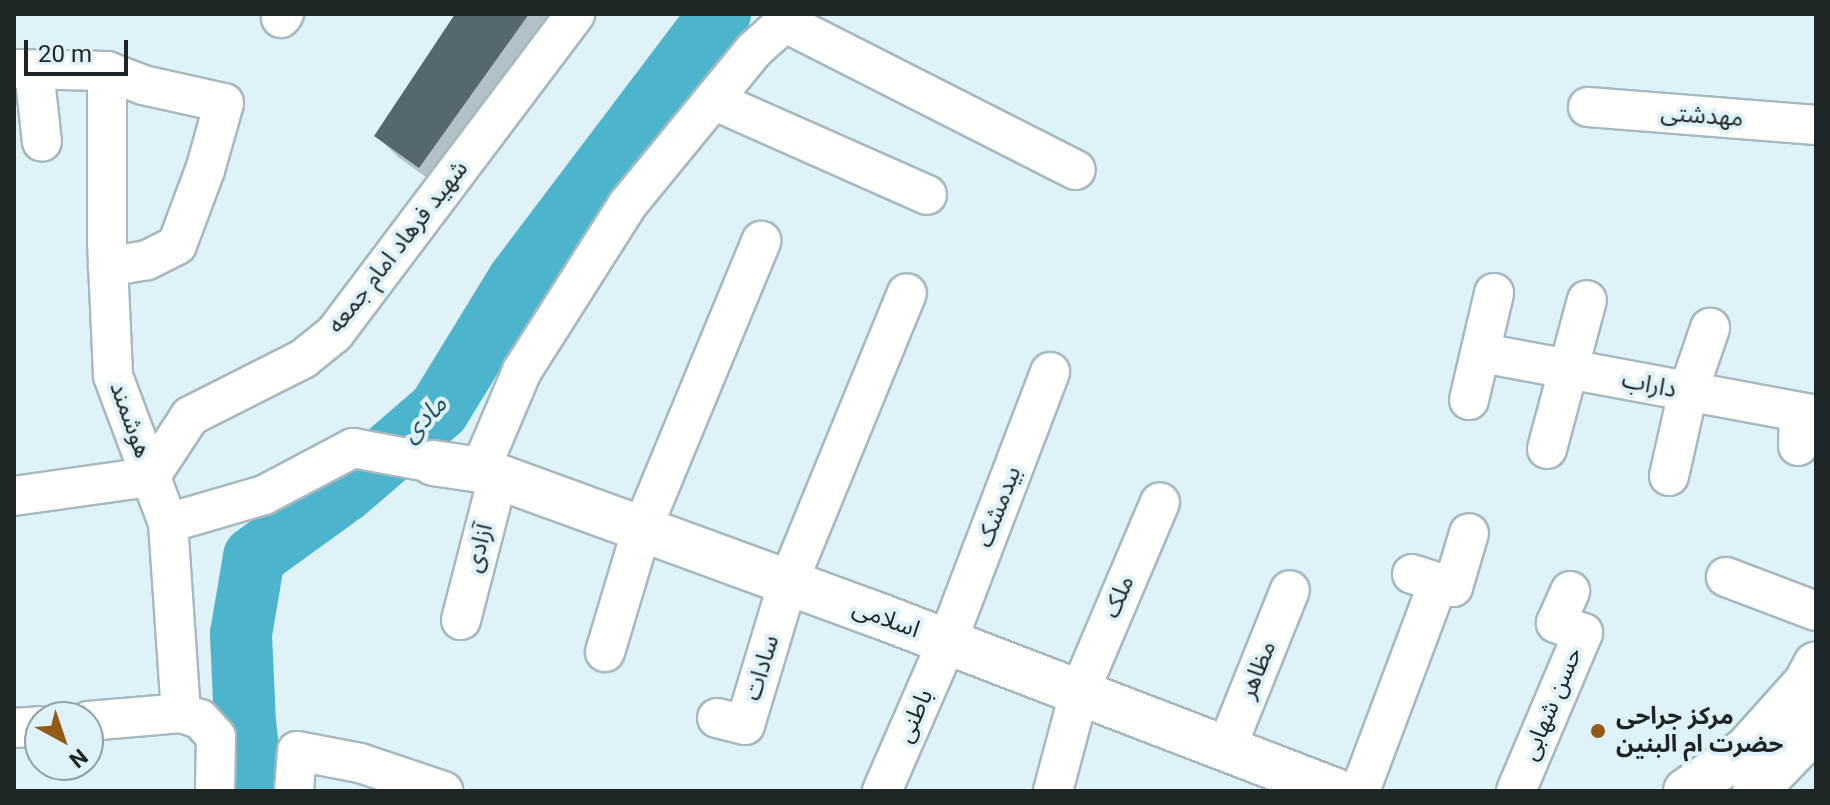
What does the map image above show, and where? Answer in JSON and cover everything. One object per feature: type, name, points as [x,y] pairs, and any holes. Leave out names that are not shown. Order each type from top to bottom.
[{"type":"street","name":"شهید فرهاد امام جمعه","points":[[150,477],[190,416],[303,359],[335,333],[575,14]]},
{"type":"street","points":[[489,474],[522,371],[628,204],[754,50],[789,18],[1076,170]]},
{"type":"street","points":[[42,142],[24,69],[61,67],[107,71],[143,85],[224,103],[205,170],[177,245],[147,260],[108,267]]},
{"type":"street","name":"هوشمند","points":[[107,71],[108,267],[113,376],[168,523],[181,713]]},
{"type":"street","points":[[713,100],[927,195]]},
{"type":"street","name":"مهدشتی","points":[[1588,107],[1816,125]]},
{"type":"street","points":[[605,652],[642,529],[761,241]]},
{"type":"street","points":[[788,583],[907,293]]},
{"type":"street","points":[[1469,400],[1494,293]]},
{"type":"street","points":[[1547,449],[1587,300]]},
{"type":"street","points":[[1669,476],[1688,392],[1710,328]]},
{"type":"street","name":"داراب","points":[[1482,353],[1688,392],[1804,425]]},
{"type":"street","name":"بیدمشک","points":[[947,642],[1050,372]]},
{"type":"street","points":[[168,523],[264,495],[353,448],[433,463]]},
{"type":"street","name":"اسلامی","points":[[433,463],[489,474],[642,529],[1335,791]]},
{"type":"street","name":"آزادی","points":[[461,620],[489,474]]},
{"type":"street","points":[[14,496],[150,477]]},
{"type":"street","name":"ملک","points":[[1053,791],[1079,693],[1160,502]]},
{"type":"street","points":[[1360,791],[1425,579],[1453,587],[1469,533]]},
{"type":"street","points":[[1726,577],[1816,611]]},
{"type":"street","name":"سادات","points":[[717,718],[745,725],[788,583]]},
{"type":"street","name":"مظاهر","points":[[1226,749],[1290,590]]},
{"type":"street","name":"حسن شهابی","points":[[1516,791],[1583,633],[1556,623],[1570,591]]},
{"type":"street","name":"باطنی","points":[[882,791],[947,642]]},
{"type":"street","points":[[1686,791],[1747,749],[1806,683],[1816,664]]},
{"type":"street","points":[[104,720],[181,713],[200,719],[216,737],[215,791]]},
{"type":"street","points":[[1755,791],[1816,728]]},
{"type":"street","points":[[294,791],[297,751],[360,763],[443,791]]},
{"type":"building","points":[[455,14],[529,14],[419,168],[374,136]]},
{"type":"waterway","name":"مادی","points":[[253,791],[245,723],[241,634],[254,557],[345,491],[439,410],[518,281],[720,14]]},
{"type":"place","name":"مرکز جراحی حضرت ام البنین","points":[[1598,731]]}]
